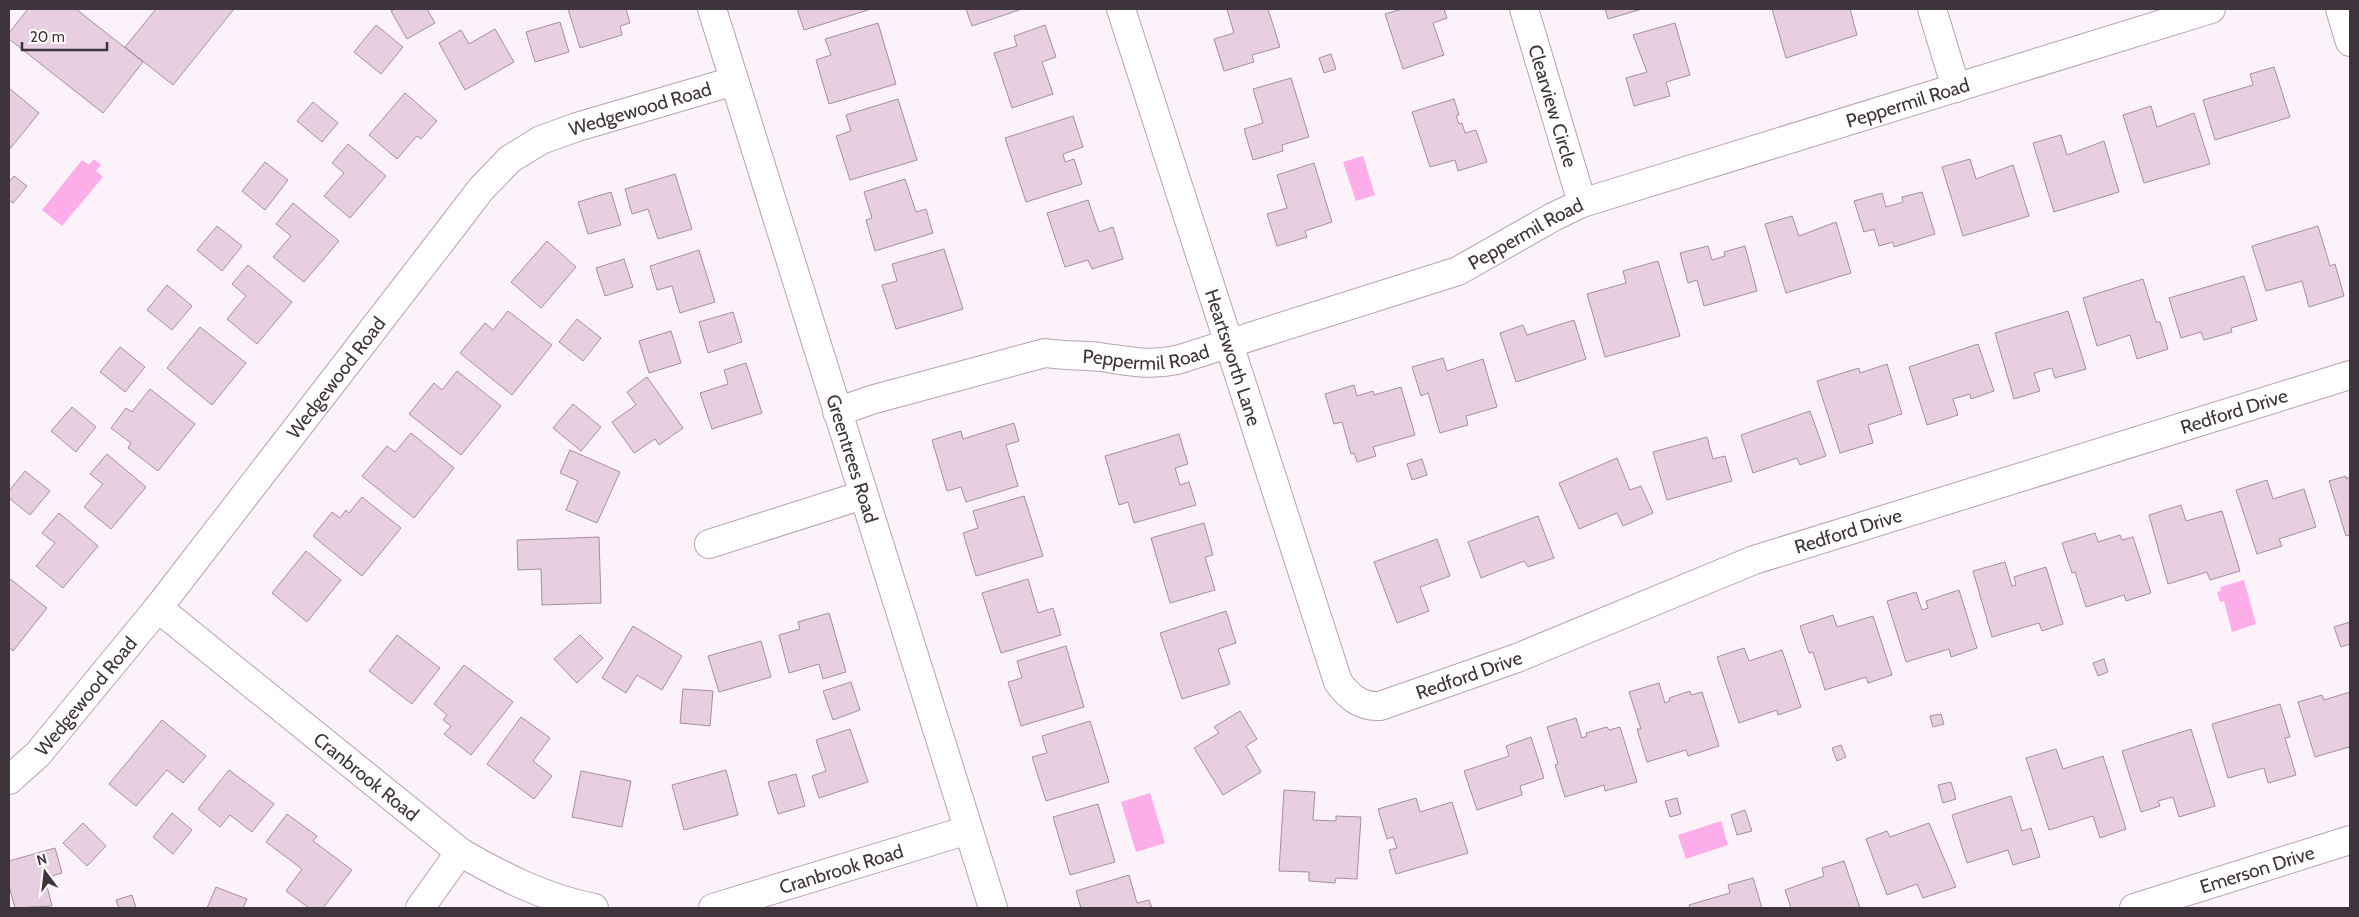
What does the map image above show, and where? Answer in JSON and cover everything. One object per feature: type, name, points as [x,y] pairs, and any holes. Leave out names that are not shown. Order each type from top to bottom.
[{"type":"street","name":"Greentrees Road","points":[[712,9],[993,908]]},
{"type":"street","name":"Heartsworth Lane","points":[[1121,9],[1338,682],[1345,692],[1356,701]]},
{"type":"street","name":"Clearview Circle","points":[[1524,9],[1582,203]]},
{"type":"street","points":[[1932,9],[1956,88]]},
{"type":"street","name":"Peppermil Road","points":[[837,412],[871,400],[1045,353],[1070,357],[1099,357],[1127,363],[1159,364],[1458,271],[1553,217],[1582,203],[2211,9]]},
{"type":"street","points":[[2340,9],[2350,42]]},
{"type":"street","name":"Wedgewood Road","points":[[9,780],[38,754],[158,608],[452,227],[482,189],[510,159],[541,140],[578,127],[734,81]]},
{"type":"street","name":"Redford Drive","points":[[1356,701],[1368,706],[1380,706],[1517,658],[1754,560],[2350,375]]},
{"type":"street","points":[[709,544],[863,495]]},
{"type":"street","name":"Cranbrook Road","points":[[158,608],[460,852],[489,869],[540,893],[594,908]]},
{"type":"street","name":"Cranbrook Road","points":[[713,908],[968,830]]},
{"type":"street","name":"Emerson Drive","points":[[2134,908],[2350,840]]},
{"type":"street","points":[[420,908],[460,852]]},
{"type":"shaded area","points":[[1363,156],[1375,195],[1356,201],[1343,162]]},
{"type":"shaded area","points":[[94,159],[101,165],[96,171],[103,177],[62,226],[42,210],[82,160],[89,165]]},
{"type":"shaded area","points":[[2244,580],[2256,624],[2232,632],[2224,601],[2220,602],[2217,592],[2221,591],[2220,587]]},
{"type":"shaded area","points":[[1150,793],[1165,843],[1136,852],[1121,802]]},
{"type":"shaded area","points":[[1721,821],[1728,845],[1686,859],[1678,835]]},
{"type":"building","points":[[28,9],[76,9],[143,62],[103,113],[9,39],[9,33]]},
{"type":"building","points":[[156,9],[234,9],[173,85],[125,47]]},
{"type":"building","points":[[395,9],[427,9],[435,23],[407,39],[391,11]]},
{"type":"building","points":[[568,9],[626,9],[630,23],[620,26],[622,35],[580,48]]},
{"type":"building","points":[[797,9],[871,9],[804,30]]},
{"type":"building","points":[[966,9],[1022,9],[972,26]]},
{"type":"building","points":[[1227,9],[1268,9],[1280,47],[1252,55],[1254,62],[1224,71],[1214,39],[1234,33]]},
{"type":"building","points":[[1402,9],[1444,9],[1447,18],[1433,23],[1444,55],[1403,69],[1385,14]]},
{"type":"building","points":[[1605,9],[1642,9],[1608,19]]},
{"type":"building","points":[[1772,9],[1850,9],[1857,35],[1786,58]]},
{"type":"building","points":[[560,22],[569,52],[535,62],[526,32]]},
{"type":"building","points":[[878,23],[896,84],[829,104],[816,60],[831,55],[825,39]]},
{"type":"building","points":[[1675,23],[1690,75],[1666,82],[1670,96],[1634,106],[1626,78],[1647,72],[1633,35]]},
{"type":"building","points":[[376,25],[403,47],[381,74],[354,52]]},
{"type":"building","points":[[1045,25],[1056,57],[1042,62],[1053,94],[1012,108],[994,53],[1017,46],[1014,36]]},
{"type":"building","points":[[495,29],[514,62],[465,90],[439,43],[461,30],[469,44]]},
{"type":"building","points":[[1331,54],[1336,69],[1324,73],[1319,58]]},
{"type":"building","points":[[2274,67],[2290,117],[2215,140],[2203,100],[2253,85],[2250,74]]},
{"type":"building","points":[[1291,78],[1309,137],[1282,145],[1283,151],[1253,160],[1244,129],[1263,123],[1253,89]]},
{"type":"building","points":[[9,88],[39,113],[9,150]]},
{"type":"building","points":[[405,93],[437,121],[421,139],[417,136],[397,159],[369,135]]},
{"type":"building","points":[[898,99],[917,160],[850,180],[836,136],[851,131],[846,115]]},
{"type":"building","points":[[1454,99],[1459,115],[1456,116],[1459,124],[1462,123],[1465,133],[1476,130],[1487,162],[1458,171],[1455,160],[1430,167],[1412,112]]},
{"type":"building","points":[[313,102],[338,123],[322,142],[297,121]]},
{"type":"building","points":[[2151,106],[2157,127],[2194,113],[2210,164],[2144,183],[2123,115]]},
{"type":"building","points":[[1073,116],[1083,147],[1063,154],[1065,162],[1074,159],[1082,184],[1026,202],[1005,138]]},
{"type":"building","points":[[2061,135],[2067,155],[2104,141],[2119,192],[2054,212],[2033,143]]},
{"type":"building","points":[[348,144],[386,176],[350,218],[324,196],[344,173],[332,163]]},
{"type":"building","points":[[1970,159],[1976,179],[2013,165],[2029,216],[1963,236],[1942,167]]},
{"type":"building","points":[[265,162],[288,180],[265,210],[242,191]]},
{"type":"building","points":[[1314,163],[1332,222],[1305,231],[1307,237],[1277,246],[1267,214],[1287,208],[1277,175]]},
{"type":"building","points":[[675,174],[692,229],[658,239],[648,209],[632,214],[625,189]]},
{"type":"building","points":[[14,176],[27,186],[13,203],[9,200],[9,182]]},
{"type":"building","points":[[905,179],[916,212],[926,209],[933,233],[875,251],[866,220],[872,218],[864,192]]},
{"type":"building","points":[[611,192],[621,225],[588,234],[578,202]]},
{"type":"building","points":[[1922,192],[1935,234],[1894,247],[1893,242],[1879,246],[1874,229],[1864,232],[1854,201],[1882,193],[1886,207],[1903,202],[1902,197]]},
{"type":"building","points":[[1088,200],[1099,232],[1113,227],[1123,259],[1092,269],[1088,260],[1065,267],[1047,213]]},
{"type":"building","points":[[293,203],[339,241],[304,282],[273,257],[291,236],[276,224]]},
{"type":"building","points":[[1792,216],[1799,236],[1836,222],[1851,273],[1786,293],[1765,224]]},
{"type":"building","points":[[217,226],[242,246],[222,271],[197,250]]},
{"type":"building","points":[[2318,226],[2330,266],[2335,264],[2344,296],[2309,307],[2302,281],[2266,291],[2252,246]]},
{"type":"building","points":[[547,241],[576,267],[541,308],[511,282]]},
{"type":"building","points":[[1708,246],[1712,260],[1725,256],[1724,252],[1745,246],[1757,291],[1704,306],[1697,280],[1688,283],[1680,253]]},
{"type":"building","points":[[944,249],[963,309],[896,329],[882,285],[897,281],[892,264]]},
{"type":"building","points":[[699,250],[715,302],[680,313],[672,286],[657,290],[650,266]]},
{"type":"building","points":[[624,259],[633,287],[605,296],[596,268]]},
{"type":"building","points":[[1658,261],[1680,336],[1605,357],[1587,294],[1626,283],[1623,271]]},
{"type":"building","points":[[248,265],[292,302],[257,344],[227,319],[246,296],[232,284]]},
{"type":"building","points":[[2244,276],[2257,320],[2231,328],[2232,332],[2204,340],[2201,332],[2181,338],[2169,298]]},
{"type":"building","points":[[2143,279],[2156,322],[2160,322],[2168,349],[2137,359],[2130,335],[2097,346],[2083,298]]},
{"type":"building","points":[[167,285],[192,306],[172,330],[147,310]]},
{"type":"building","points":[[508,311],[552,345],[512,395],[460,353],[485,323],[493,330]]},
{"type":"building","points":[[2068,311],[2086,369],[2055,378],[2052,368],[2034,373],[2040,391],[2014,399],[1995,333]]},
{"type":"building","points":[[733,312],[742,342],[708,353],[699,322]]},
{"type":"building","points":[[577,319],[601,338],[583,361],[559,342]]},
{"type":"building","points":[[1574,320],[1586,359],[1516,382],[1500,333],[1523,325],[1527,335]]},
{"type":"building","points":[[200,327],[246,363],[212,405],[167,368]]},
{"type":"building","points":[[671,331],[681,363],[649,373],[639,341]]},
{"type":"building","points":[[1978,344],[1994,391],[1971,399],[1970,394],[1953,399],[1958,415],[1927,425],[1909,367]]},
{"type":"building","points":[[120,347],[145,367],[125,392],[100,372]]},
{"type":"building","points":[[1443,358],[1447,371],[1483,359],[1497,407],[1466,416],[1468,425],[1440,433],[1428,393],[1421,396],[1412,367]]},
{"type":"building","points":[[746,363],[762,413],[712,429],[700,393],[728,384],[724,370]]},
{"type":"building","points":[[1887,364],[1902,414],[1868,425],[1873,443],[1840,453],[1817,381],[1859,368],[1860,373]]},
{"type":"building","points":[[457,371],[501,406],[461,455],[409,414],[434,383],[442,390]]},
{"type":"building","points":[[647,377],[683,428],[659,445],[655,439],[634,453],[612,422],[636,405],[627,392]]},
{"type":"building","points":[[1354,385],[1357,396],[1373,391],[1374,395],[1401,387],[1415,435],[1373,447],[1376,456],[1357,462],[1354,453],[1351,454],[1342,422],[1334,424],[1325,394]]},
{"type":"building","points":[[150,389],[195,424],[158,471],[128,448],[131,443],[111,428],[126,408],[132,412]]},
{"type":"building","points":[[573,404],[601,427],[581,451],[553,428]]},
{"type":"building","points":[[72,407],[96,427],[76,452],[51,431]]},
{"type":"building","points":[[1810,411],[1826,456],[1800,465],[1797,458],[1753,473],[1741,435]]},
{"type":"building","points":[[1014,423],[1019,441],[1006,445],[1018,486],[966,502],[961,487],[947,491],[932,440],[961,431],[963,439]]},
{"type":"building","points":[[411,433],[454,468],[414,518],[362,476],[387,446],[395,452]]},
{"type":"building","points":[[1179,434],[1188,464],[1175,468],[1180,485],[1189,482],[1196,505],[1134,523],[1128,502],[1119,505],[1105,456]]},
{"type":"building","points":[[1707,437],[1713,459],[1725,456],[1732,481],[1667,500],[1653,452]]},
{"type":"building","points":[[570,450],[620,472],[597,523],[566,510],[578,481],[560,473]]},
{"type":"building","points":[[107,454],[146,487],[111,529],[84,507],[103,484],[90,474]]},
{"type":"building","points":[[1617,458],[1630,490],[1641,486],[1653,513],[1623,526],[1617,513],[1579,529],[1559,483]]},
{"type":"building","points":[[1422,459],[1427,475],[1412,480],[1407,464]]},
{"type":"building","points":[[25,471],[50,491],[30,515],[9,498],[9,491]]},
{"type":"building","points":[[2346,476],[2346,479],[2350,477],[2350,535],[2346,536],[2329,481]]},
{"type":"building","points":[[2267,480],[2273,499],[2304,489],[2316,527],[2279,539],[2282,546],[2257,554],[2236,490]]},
{"type":"building","points":[[1024,496],[1043,556],[976,576],[963,533],[978,528],[973,511]]},
{"type":"building","points":[[362,497],[401,528],[362,576],[313,536],[332,512],[340,518],[346,510],[349,513]]},
{"type":"building","points":[[2181,505],[2186,521],[2222,511],[2240,571],[2210,580],[2207,572],[2168,584],[2149,515]]},
{"type":"building","points":[[59,513],[98,546],[63,588],[36,566],[55,543],[42,533]]},
{"type":"building","points":[[1538,516],[1554,558],[1528,567],[1524,561],[1481,578],[1468,542]]},
{"type":"building","points":[[1204,523],[1213,555],[1205,557],[1215,590],[1170,603],[1151,538]]},
{"type":"building","points":[[2095,533],[2098,542],[2120,535],[2122,540],[2133,537],[2151,593],[2126,601],[2124,595],[2086,607],[2075,572],[2072,573],[2062,543]]},
{"type":"building","points":[[599,537],[601,603],[542,605],[541,569],[518,570],[517,540]]},
{"type":"building","points":[[1437,539],[1450,576],[1420,587],[1429,611],[1397,623],[1374,562]]},
{"type":"building","points":[[306,551],[341,580],[307,622],[272,593]]},
{"type":"building","points":[[2005,562],[2012,586],[2016,585],[2014,577],[2046,567],[2063,624],[2042,631],[2039,623],[1992,637],[1973,571]]},
{"type":"building","points":[[9,578],[47,608],[13,651],[9,647]]},
{"type":"building","points":[[1028,579],[1038,613],[1053,608],[1061,635],[1001,653],[982,593]]},
{"type":"building","points":[[1959,590],[1977,648],[1951,657],[1949,649],[1906,662],[1887,601],[1916,592],[1922,610],[1928,608],[1926,601]]},
{"type":"building","points":[[1226,611],[1236,643],[1218,649],[1230,684],[1182,699],[1160,633]]},
{"type":"building","points":[[829,613],[846,672],[823,679],[819,664],[789,673],[779,635],[800,629],[798,622]]},
{"type":"building","points":[[1833,615],[1837,627],[1873,616],[1892,675],[1868,683],[1866,677],[1825,690],[1813,652],[1809,653],[1800,626]]},
{"type":"building","points":[[2350,622],[2350,644],[2341,647],[2334,627]]},
{"type":"building","points":[[633,626],[682,656],[662,690],[637,675],[626,693],[602,678]]},
{"type":"building","points":[[397,635],[440,668],[412,704],[369,671]]},
{"type":"building","points":[[580,635],[603,658],[577,683],[554,659]]},
{"type":"building","points":[[761,641],[771,677],[719,692],[708,656]]},
{"type":"building","points":[[1066,646],[1084,707],[1021,726],[1008,682],[1022,678],[1017,661]]},
{"type":"building","points":[[1744,648],[1749,661],[1782,650],[1801,707],[1778,715],[1777,710],[1739,723],[1717,657]]},
{"type":"building","points":[[2104,659],[2108,672],[2098,676],[2093,663]]},
{"type":"building","points":[[464,665],[513,702],[471,755],[444,734],[451,726],[443,720],[447,715],[434,704]]},
{"type":"building","points":[[851,682],[860,710],[833,720],[823,691]]},
{"type":"building","points":[[1659,683],[1665,703],[1670,701],[1669,698],[1690,691],[1691,695],[1702,692],[1719,746],[1688,756],[1686,750],[1647,762],[1637,729],[1641,729],[1629,692]]},
{"type":"building","points":[[683,689],[713,691],[710,726],[680,723]]},
{"type":"building","points":[[2350,692],[2350,753],[2349,747],[2315,757],[2298,702],[2322,695],[2324,700]]},
{"type":"building","points":[[2280,704],[2290,737],[2285,738],[2296,775],[2268,783],[2264,768],[2228,778],[2212,724]]},
{"type":"building","points":[[1240,711],[1257,739],[1246,746],[1261,772],[1223,795],[1194,748],[1219,733],[1214,727]]},
{"type":"building","points":[[1941,714],[1944,724],[1933,727],[1930,716]]},
{"type":"building","points":[[521,717],[550,738],[533,761],[552,776],[534,799],[487,764]]},
{"type":"building","points":[[1576,718],[1582,738],[1587,736],[1586,733],[1607,727],[1609,730],[1620,727],[1637,782],[1605,791],[1604,785],[1565,797],[1555,765],[1558,764],[1547,727]]},
{"type":"building","points":[[162,720],[206,756],[183,783],[167,770],[136,806],[109,784]]},
{"type":"building","points":[[1090,721],[1109,782],[1046,801],[1032,757],[1047,753],[1042,736]]},
{"type":"building","points":[[850,729],[868,782],[819,798],[812,776],[826,771],[816,740]]},
{"type":"building","points":[[2191,729],[2215,806],[2179,817],[2173,797],[2158,801],[2160,806],[2141,812],[2122,751]]},
{"type":"building","points":[[1531,737],[1544,778],[1520,786],[1522,795],[1477,810],[1464,771],[1509,756],[1506,746]]},
{"type":"building","points":[[1841,745],[1846,757],[1837,761],[1832,748]]},
{"type":"building","points":[[2056,749],[2063,769],[2103,756],[2126,829],[2100,838],[2093,816],[2049,830],[2026,758]]},
{"type":"building","points":[[229,770],[274,804],[252,832],[230,815],[220,827],[198,809]]},
{"type":"building","points":[[726,770],[738,815],[684,830],[672,785]]},
{"type":"building","points":[[581,771],[631,781],[622,827],[572,817]]},
{"type":"building","points":[[796,774],[805,806],[778,814],[768,782]]},
{"type":"building","points":[[1951,782],[1956,799],[1943,803],[1938,785]]},
{"type":"building","points":[[1284,790],[1315,792],[1313,820],[1336,821],[1336,816],[1361,817],[1357,879],[1336,878],[1335,883],[1309,881],[1309,872],[1279,871]]},
{"type":"building","points":[[2011,796],[2022,831],[2031,828],[2040,857],[2013,865],[2008,850],[1967,863],[1952,815]]},
{"type":"building","points":[[1416,798],[1420,812],[1452,802],[1468,853],[1396,874],[1389,850],[1397,848],[1393,837],[1387,839],[1378,809]]},
{"type":"building","points":[[1677,798],[1681,814],[1670,817],[1665,801]]},
{"type":"building","points":[[1098,804],[1115,862],[1070,875],[1053,817]]},
{"type":"building","points":[[1745,810],[1752,831],[1737,835],[1731,815]]},
{"type":"building","points":[[172,813],[192,830],[173,854],[153,837]]},
{"type":"building","points":[[287,814],[317,836],[313,841],[352,870],[323,908],[309,908],[286,891],[302,869],[266,842]]},
{"type":"building","points":[[83,823],[106,846],[87,866],[63,843]]},
{"type":"building","points":[[1929,823],[1956,887],[1923,898],[1917,884],[1887,895],[1866,839],[1887,831],[1890,837]]},
{"type":"building","points":[[55,848],[62,873],[45,878],[52,906],[15,908],[9,886],[9,861]]},
{"type":"building","points":[[1844,861],[1860,908],[1791,908],[1785,890],[1824,876],[1822,868]]},
{"type":"building","points":[[1129,875],[1137,903],[1149,900],[1152,908],[1081,908],[1076,891]]},
{"type":"building","points":[[1753,878],[1762,908],[1690,908],[1689,905],[1730,893],[1728,885]]},
{"type":"building","points":[[216,887],[247,899],[243,908],[207,908]]},
{"type":"building","points":[[132,895],[136,908],[119,908],[116,900]]}]
